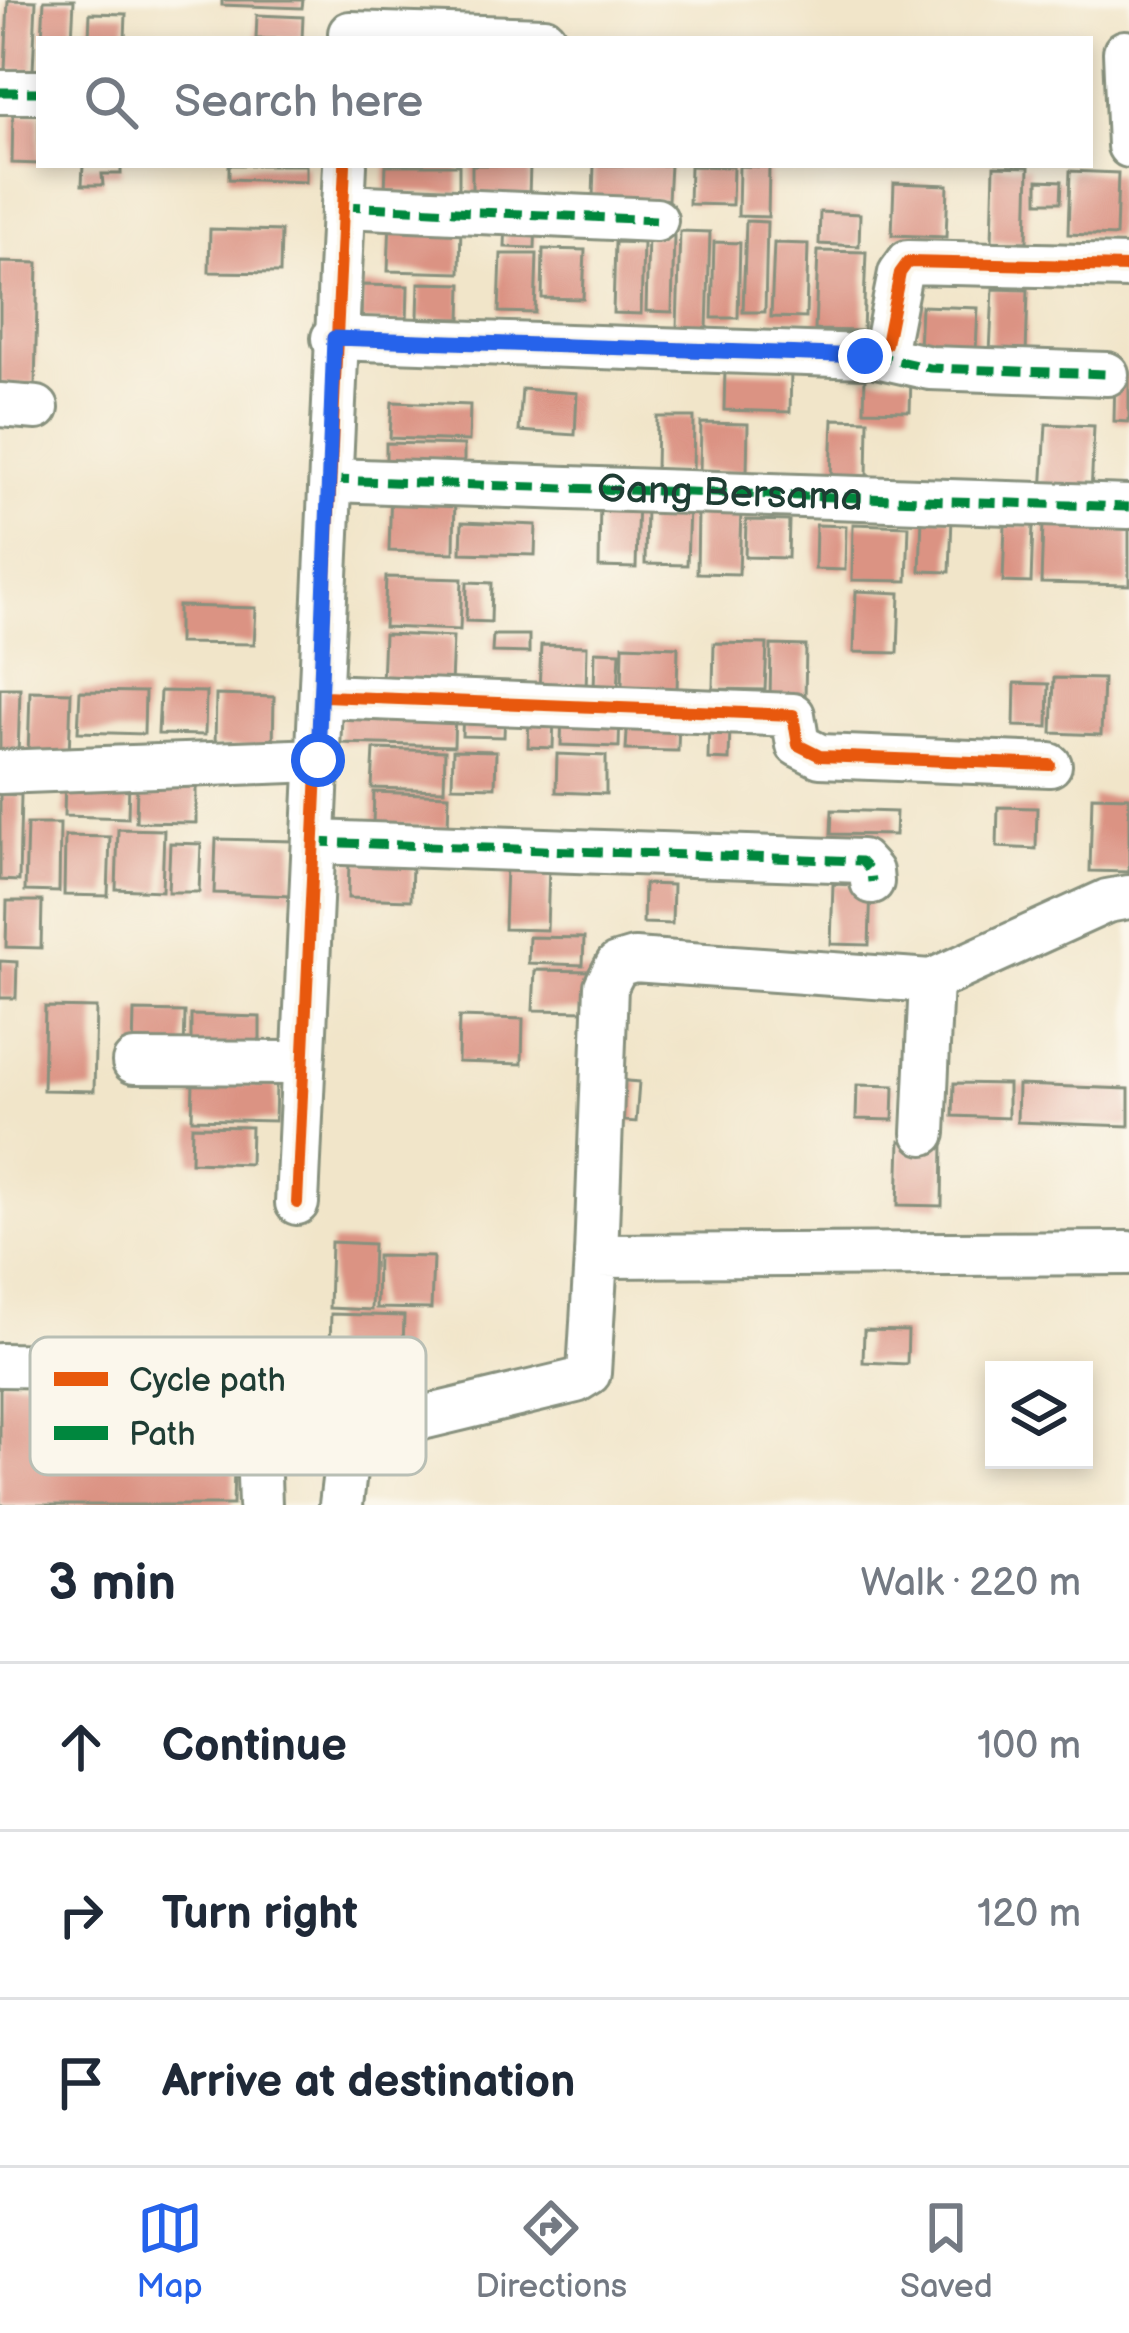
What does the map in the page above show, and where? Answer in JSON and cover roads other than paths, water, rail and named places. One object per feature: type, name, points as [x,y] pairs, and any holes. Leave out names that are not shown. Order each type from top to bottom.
[{"type":"street","points":[[351,24],[470,36]]},
{"type":"street","points":[[1114,52],[1129,146]]},
{"type":"street","points":[[0,92],[36,92]]},
{"type":"street","points":[[297,1203],[344,185],[656,220]]},
{"type":"street","points":[[872,355],[886,344],[900,273],[908,262],[1129,267]]},
{"type":"street","points":[[334,338],[872,355],[930,368],[1107,374]]},
{"type":"street","name":"Gang Bersama","points":[[331,480],[1129,507]]},
{"type":"street","points":[[324,696],[793,715],[798,745],[820,757],[1050,766]]},
{"type":"street","points":[[0,772],[318,760]]},
{"type":"street","points":[[314,842],[861,862],[872,872],[872,882]]},
{"type":"street","points":[[426,1417],[576,1381],[589,1373],[606,986],[617,965],[634,960],[931,981],[1107,901],[1129,897]]},
{"type":"street","points":[[924,1132],[931,981]]},
{"type":"street","points":[[134,1062],[303,1063]]},
{"type":"street","points":[[596,1256],[1129,1253]]},
{"type":"street","points":[[0,1365],[30,1365]]},
{"type":"street","points":[[259,1475],[260,1505]]},
{"type":"street","points":[[341,1505],[345,1475]]}]
